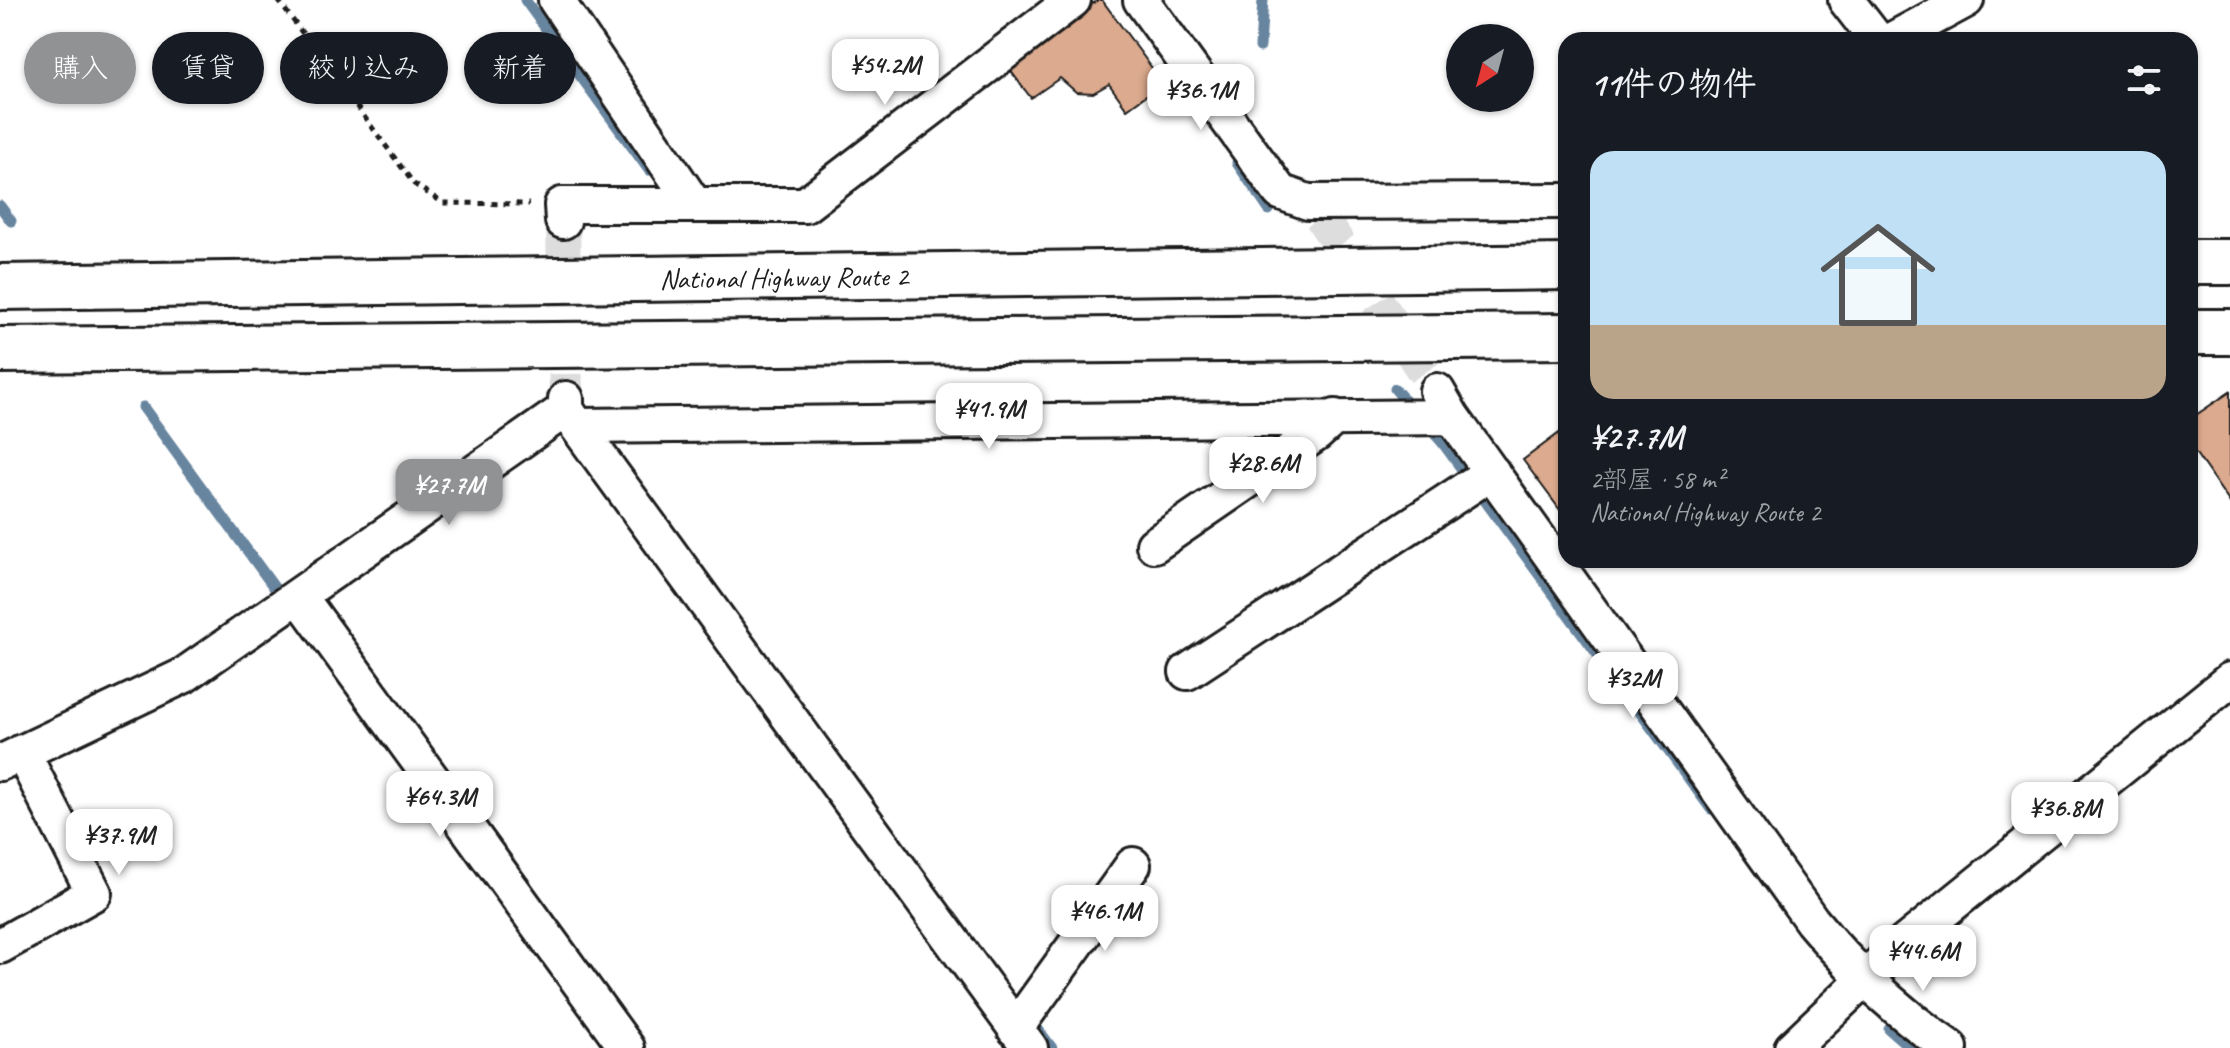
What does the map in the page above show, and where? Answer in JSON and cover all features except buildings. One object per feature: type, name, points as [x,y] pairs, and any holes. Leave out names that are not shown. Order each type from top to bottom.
[{"type":"highway","points":[[2198,262],[2230,262]]},
{"type":"highway","name":"National Highway Route 2","points":[[0,287],[1558,267]]},
{"type":"highway","points":[[2198,332],[2230,332]]},
{"type":"highway","points":[[0,350],[1558,336]]},
{"type":"street","points":[[556,0],[694,204]]},
{"type":"street","points":[[563,213],[694,204],[805,205],[1073,0]]},
{"type":"street","points":[[1141,0],[1280,192],[1315,209],[1558,201]]},
{"type":"street","points":[[1846,0],[1871,32]]},
{"type":"street","points":[[1907,32],[1966,0]]},
{"type":"street","points":[[0,946],[94,893],[11,758],[183,676],[570,411],[1335,417],[1430,410],[1479,480],[1846,963],[1917,1026],[1950,1048]]},
{"type":"street","points":[[570,411],[1024,1027],[1133,865]]},
{"type":"street","points":[[1154,545],[1316,434],[1335,417]]},
{"type":"street","points":[[1187,672],[1479,480]]},
{"type":"street","points":[[292,602],[627,1048]]},
{"type":"street","points":[[1792,1048],[1893,952],[2230,680]]},
{"type":"path","points":[[278,0],[414,184],[443,203],[563,213]]},
{"type":"waterway","points":[[525,0],[649,170]]},
{"type":"waterway","points":[[1260,47],[1263,0]]},
{"type":"waterway","points":[[1238,158],[1237,163],[1269,210]]},
{"type":"waterway","points":[[0,206],[11,221]]},
{"type":"waterway","points":[[1395,389],[1414,411]]},
{"type":"waterway","points":[[143,407],[284,601]]},
{"type":"waterway","points":[[1426,424],[1711,809]]},
{"type":"waterway","points":[[1028,1016],[1052,1048]]},
{"type":"waterway","points":[[1889,1029],[1911,1048]]},
{"type":"tunnel","points":[[1321,217],[1437,391]]},
{"type":"tunnel","points":[[563,221],[566,399]]}]
